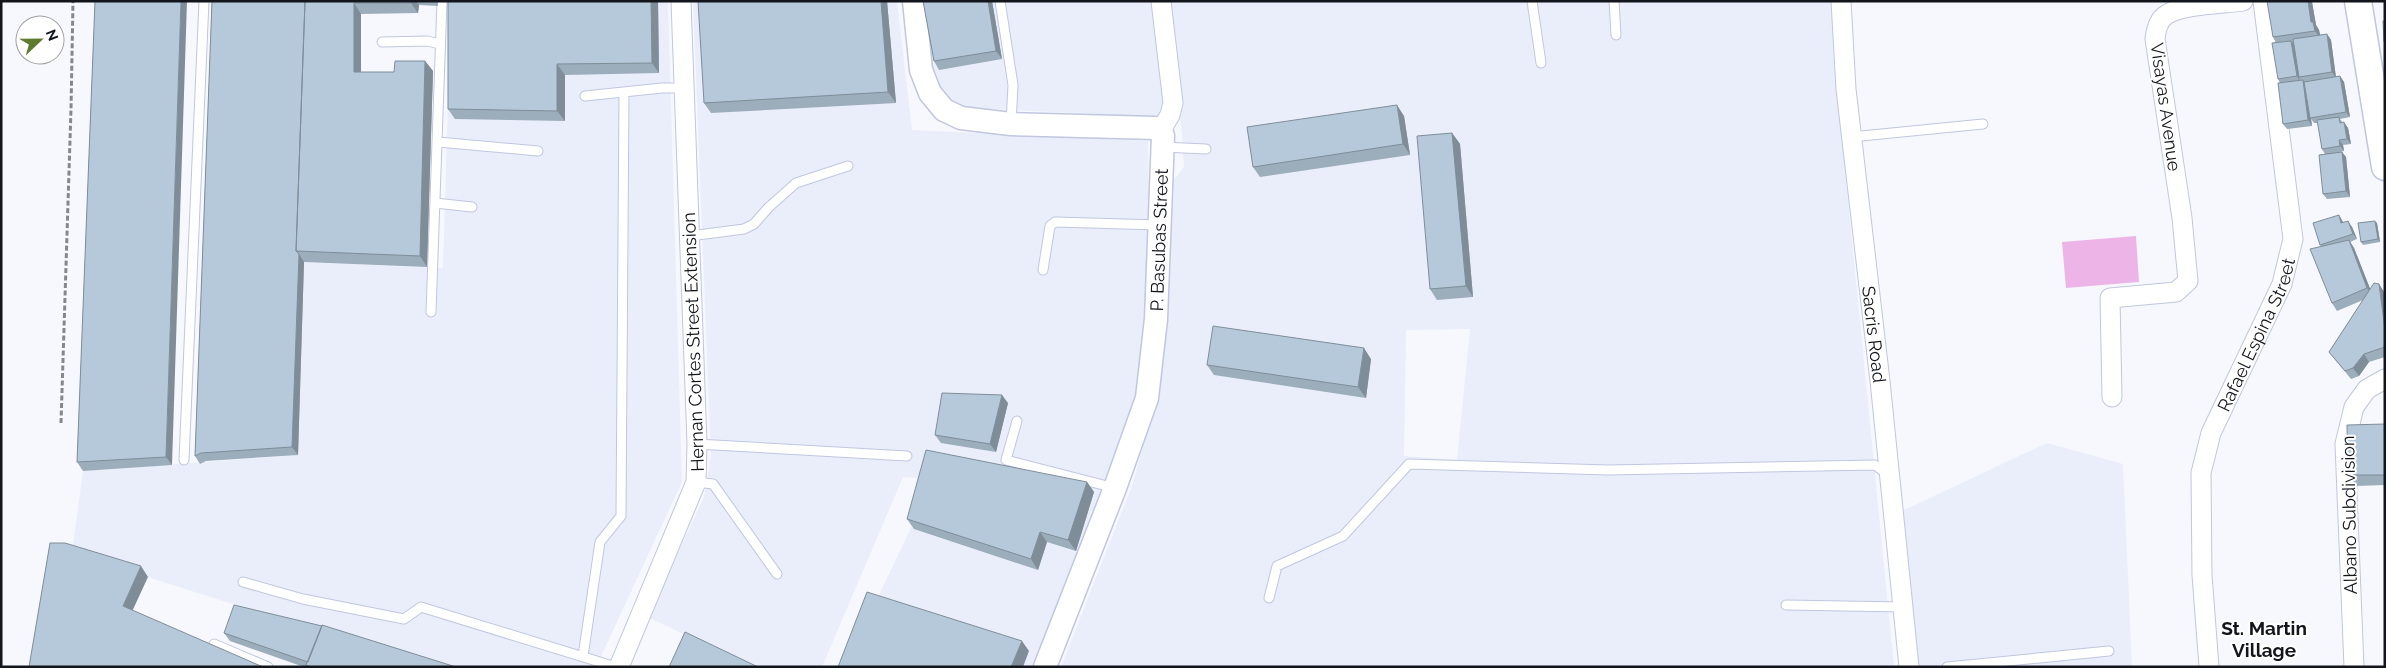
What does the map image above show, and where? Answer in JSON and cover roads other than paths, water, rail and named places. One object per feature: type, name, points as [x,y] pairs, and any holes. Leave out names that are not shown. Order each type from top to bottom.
[{"type":"main road","points":[[2358,1],[2381,122],[2385,167]]},
{"type":"street","name":"Hernan Cortes Street Extension","points":[[617,667],[696,482],[698,444],[681,1]]},
{"type":"street","points":[[914,1],[921,70],[930,94],[944,110],[961,118],[1161,138],[1173,103],[1161,1]]},
{"type":"street","name":"Sacris Road","points":[[1841,1],[1851,137],[1909,667]]},
{"type":"street","name":"Visayas Avenue","points":[[2112,398],[2110,298],[2176,292],[2188,281],[2182,218],[2155,39],[2157,26],[2165,15],[2179,10],[2243,1]]},
{"type":"street","name":"Rafael Espina Street","points":[[2210,667],[2202,575],[2201,473],[2211,433],[2282,284],[2293,239],[2262,1]]},
{"type":"street","name":"P. Basubas Street","points":[[1045,667],[1115,488],[1146,398],[1156,319],[1161,138]]},
{"type":"street","name":"Albano Subdivision","points":[[2354,667],[2345,444],[2354,407],[2367,388],[2385,378]]},
{"type":"lane","points":[[184,460],[204,1]]},
{"type":"lane","points":[[431,312],[442,1]]},
{"type":"lane","points":[[1000,1],[1013,85],[1011,124]]},
{"type":"lane","points":[[1532,1],[1541,63]]},
{"type":"lane","points":[[1614,1],[1616,35]]},
{"type":"lane","points":[[382,42],[427,41],[440,44]]},
{"type":"lane","points":[[584,96],[684,88]]},
{"type":"lane","points":[[584,656],[600,542],[621,516],[624,93]]},
{"type":"lane","points":[[1851,137],[1983,124]]},
{"type":"lane","points":[[1161,138],[1206,149]]},
{"type":"lane","points":[[438,142],[538,150]]},
{"type":"lane","points":[[690,236],[744,229],[754,224],[769,207],[796,183],[848,166]]},
{"type":"lane","points":[[435,203],[472,207]]},
{"type":"lane","points":[[1043,270],[1050,226],[1055,222],[1159,224]]},
{"type":"lane","points":[[1017,421],[1006,460],[1115,488]]},
{"type":"lane","points":[[698,444],[907,456]]},
{"type":"lane","points":[[1268,598],[1277,566],[1343,536],[1409,464],[1608,470],[1875,465],[1889,476]]},
{"type":"lane","points":[[696,482],[713,484],[777,574]]},
{"type":"lane","points":[[244,582],[303,599],[404,619],[421,607],[617,667]]},
{"type":"lane","points":[[1786,605],[1903,607]]},
{"type":"lane","points":[[214,644],[268,667]]},
{"type":"lane","points":[[1947,667],[2109,651]]},
{"type":"district","name":"St. Martin Village","points":[[2264,639]]}]
